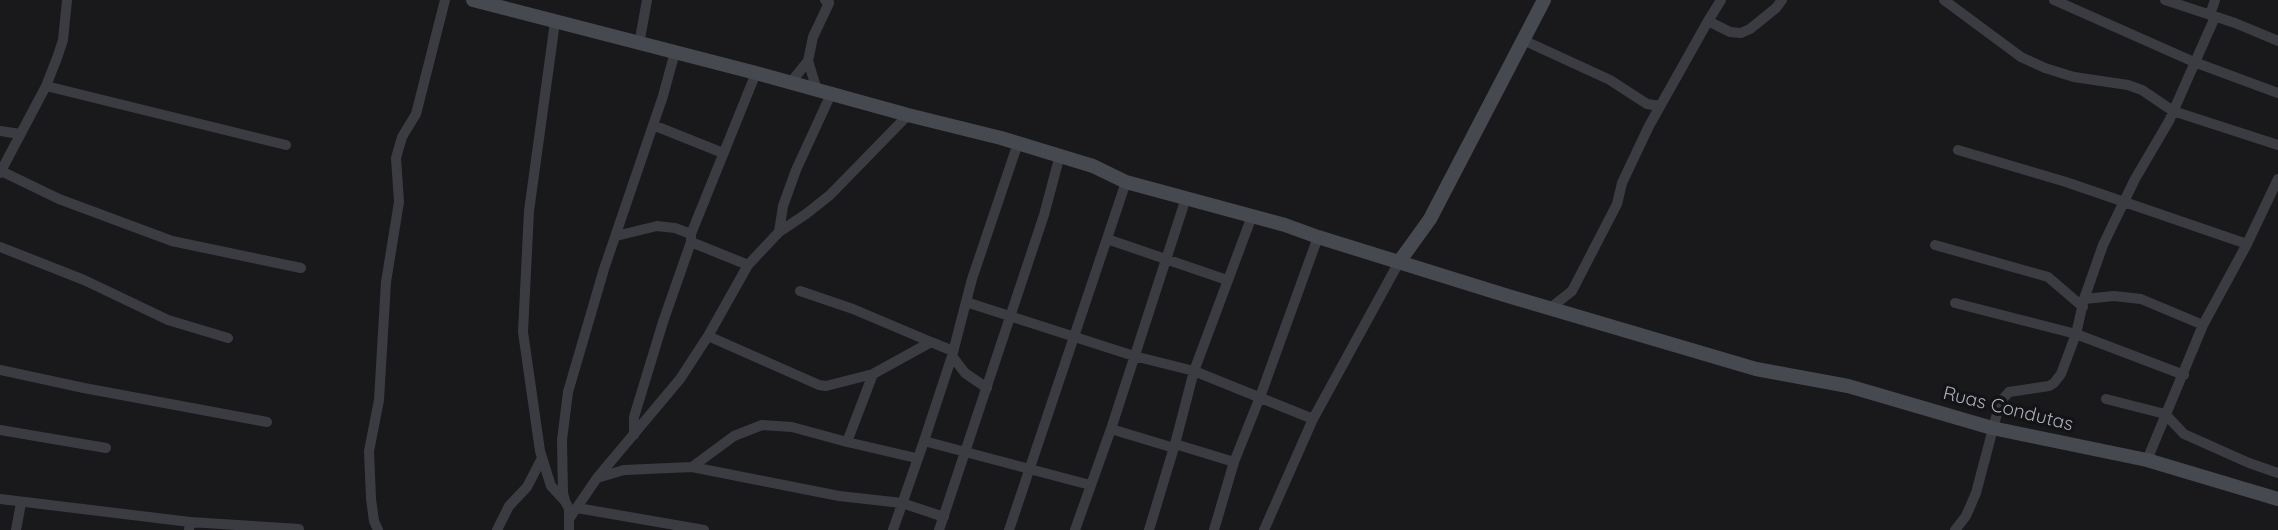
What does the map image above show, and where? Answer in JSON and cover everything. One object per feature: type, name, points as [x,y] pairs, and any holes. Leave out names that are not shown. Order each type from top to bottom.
[{"type":"street","points":[[67,0],[63,40],[46,86],[1,172],[59,199],[159,237],[301,268]]},
{"type":"street","points":[[378,530],[371,499],[369,451],[379,400],[386,282],[399,202],[396,158],[402,138],[416,114],[445,0]]},
{"type":"street","name":"Ruas Condutas","points":[[473,0],[505,4],[555,22],[792,82],[1060,155],[1093,166],[1126,182],[1285,225],[1549,309],[1756,369],[1848,386],[1992,428],[2147,460],[2278,499]]},
{"type":"street","points":[[639,44],[647,0]]},
{"type":"street","points":[[1265,530],[1313,419],[1399,262],[1430,219],[1544,0]]},
{"type":"street","points":[[1549,309],[1573,291],[1617,204],[1622,183],[1660,106],[1721,0]]},
{"type":"street","points":[[1709,21],[1731,32],[1741,33],[1750,29],[1782,0]]},
{"type":"street","points":[[1944,0],[2021,57],[2045,68],[2074,77],[2128,85],[2142,90],[2173,111],[2278,145]]},
{"type":"street","points":[[2054,0],[2194,62],[2278,93]]},
{"type":"street","points":[[2165,0],[2278,41]]},
{"type":"street","points":[[1955,530],[1966,516],[1976,493],[1997,408],[2009,392],[2049,386],[2061,374],[2103,245],[2173,111],[2213,16],[2215,0]]},
{"type":"street","points":[[792,82],[808,61],[813,37],[828,1]]},
{"type":"street","points":[[555,22],[530,211],[523,332],[541,458],[551,486],[565,501]]},
{"type":"street","points":[[1523,40],[1610,79],[1647,104],[1660,106]]},
{"type":"street","points":[[569,525],[569,509],[562,493],[562,440],[567,401],[586,330],[675,52]]},
{"type":"street","points":[[779,232],[783,206],[824,92],[808,61]]},
{"type":"street","points":[[634,435],[634,417],[691,238],[756,73]]},
{"type":"street","points":[[46,86],[286,145]]},
{"type":"street","points":[[569,525],[597,478],[673,388],[708,336],[748,265],[779,232],[824,200],[908,115]]},
{"type":"street","points":[[653,125],[723,153]]},
{"type":"street","points":[[0,131],[20,134]]},
{"type":"street","points":[[893,530],[953,353],[972,279],[1018,143]]},
{"type":"street","points":[[1958,150],[2124,201],[2247,244]]},
{"type":"street","points":[[939,530],[1044,215],[1060,155]]},
{"type":"street","points":[[2147,460],[2203,326],[2247,244],[2278,178]]},
{"type":"street","points":[[1009,530],[1126,182]]},
{"type":"street","points":[[1075,530],[1111,429],[1186,198]]},
{"type":"street","points":[[1149,530],[1175,446],[1194,371],[1252,216]]},
{"type":"street","points":[[616,236],[657,226],[675,228],[748,265]]},
{"type":"street","points":[[1214,530],[1234,462],[1318,237]]},
{"type":"street","points":[[1107,239],[1227,280]]},
{"type":"street","points":[[1935,245],[2048,277],[2084,303],[2114,296],[2141,299],[2203,326]]},
{"type":"street","points":[[0,247],[84,280],[168,320],[228,338]]},
{"type":"street","points":[[800,290],[853,309],[953,353],[965,373],[987,388]]},
{"type":"street","points":[[967,302],[1134,356],[1194,371],[1313,419]]},
{"type":"street","points":[[1955,303],[2076,334],[2184,375]]},
{"type":"street","points":[[708,336],[826,386],[873,374],[931,342]]},
{"type":"street","points":[[0,370],[267,422]]},
{"type":"street","points":[[847,442],[873,374]]},
{"type":"street","points":[[2106,399],[2165,414],[2184,434],[2278,473]]},
{"type":"street","points":[[692,467],[734,436],[762,425],[792,427],[916,458]]},
{"type":"street","points":[[1111,429],[1234,462]]},
{"type":"street","points":[[0,430],[106,448]]},
{"type":"street","points":[[924,441],[1090,485]]},
{"type":"street","points":[[498,530],[509,506],[527,487],[541,458]]},
{"type":"street","points":[[597,478],[624,470],[692,467],[839,496],[902,503],[944,517]]},
{"type":"street","points":[[0,499],[190,526],[299,528]]},
{"type":"street","points":[[16,530],[21,503]]},
{"type":"street","points":[[577,508],[704,530]]}]
